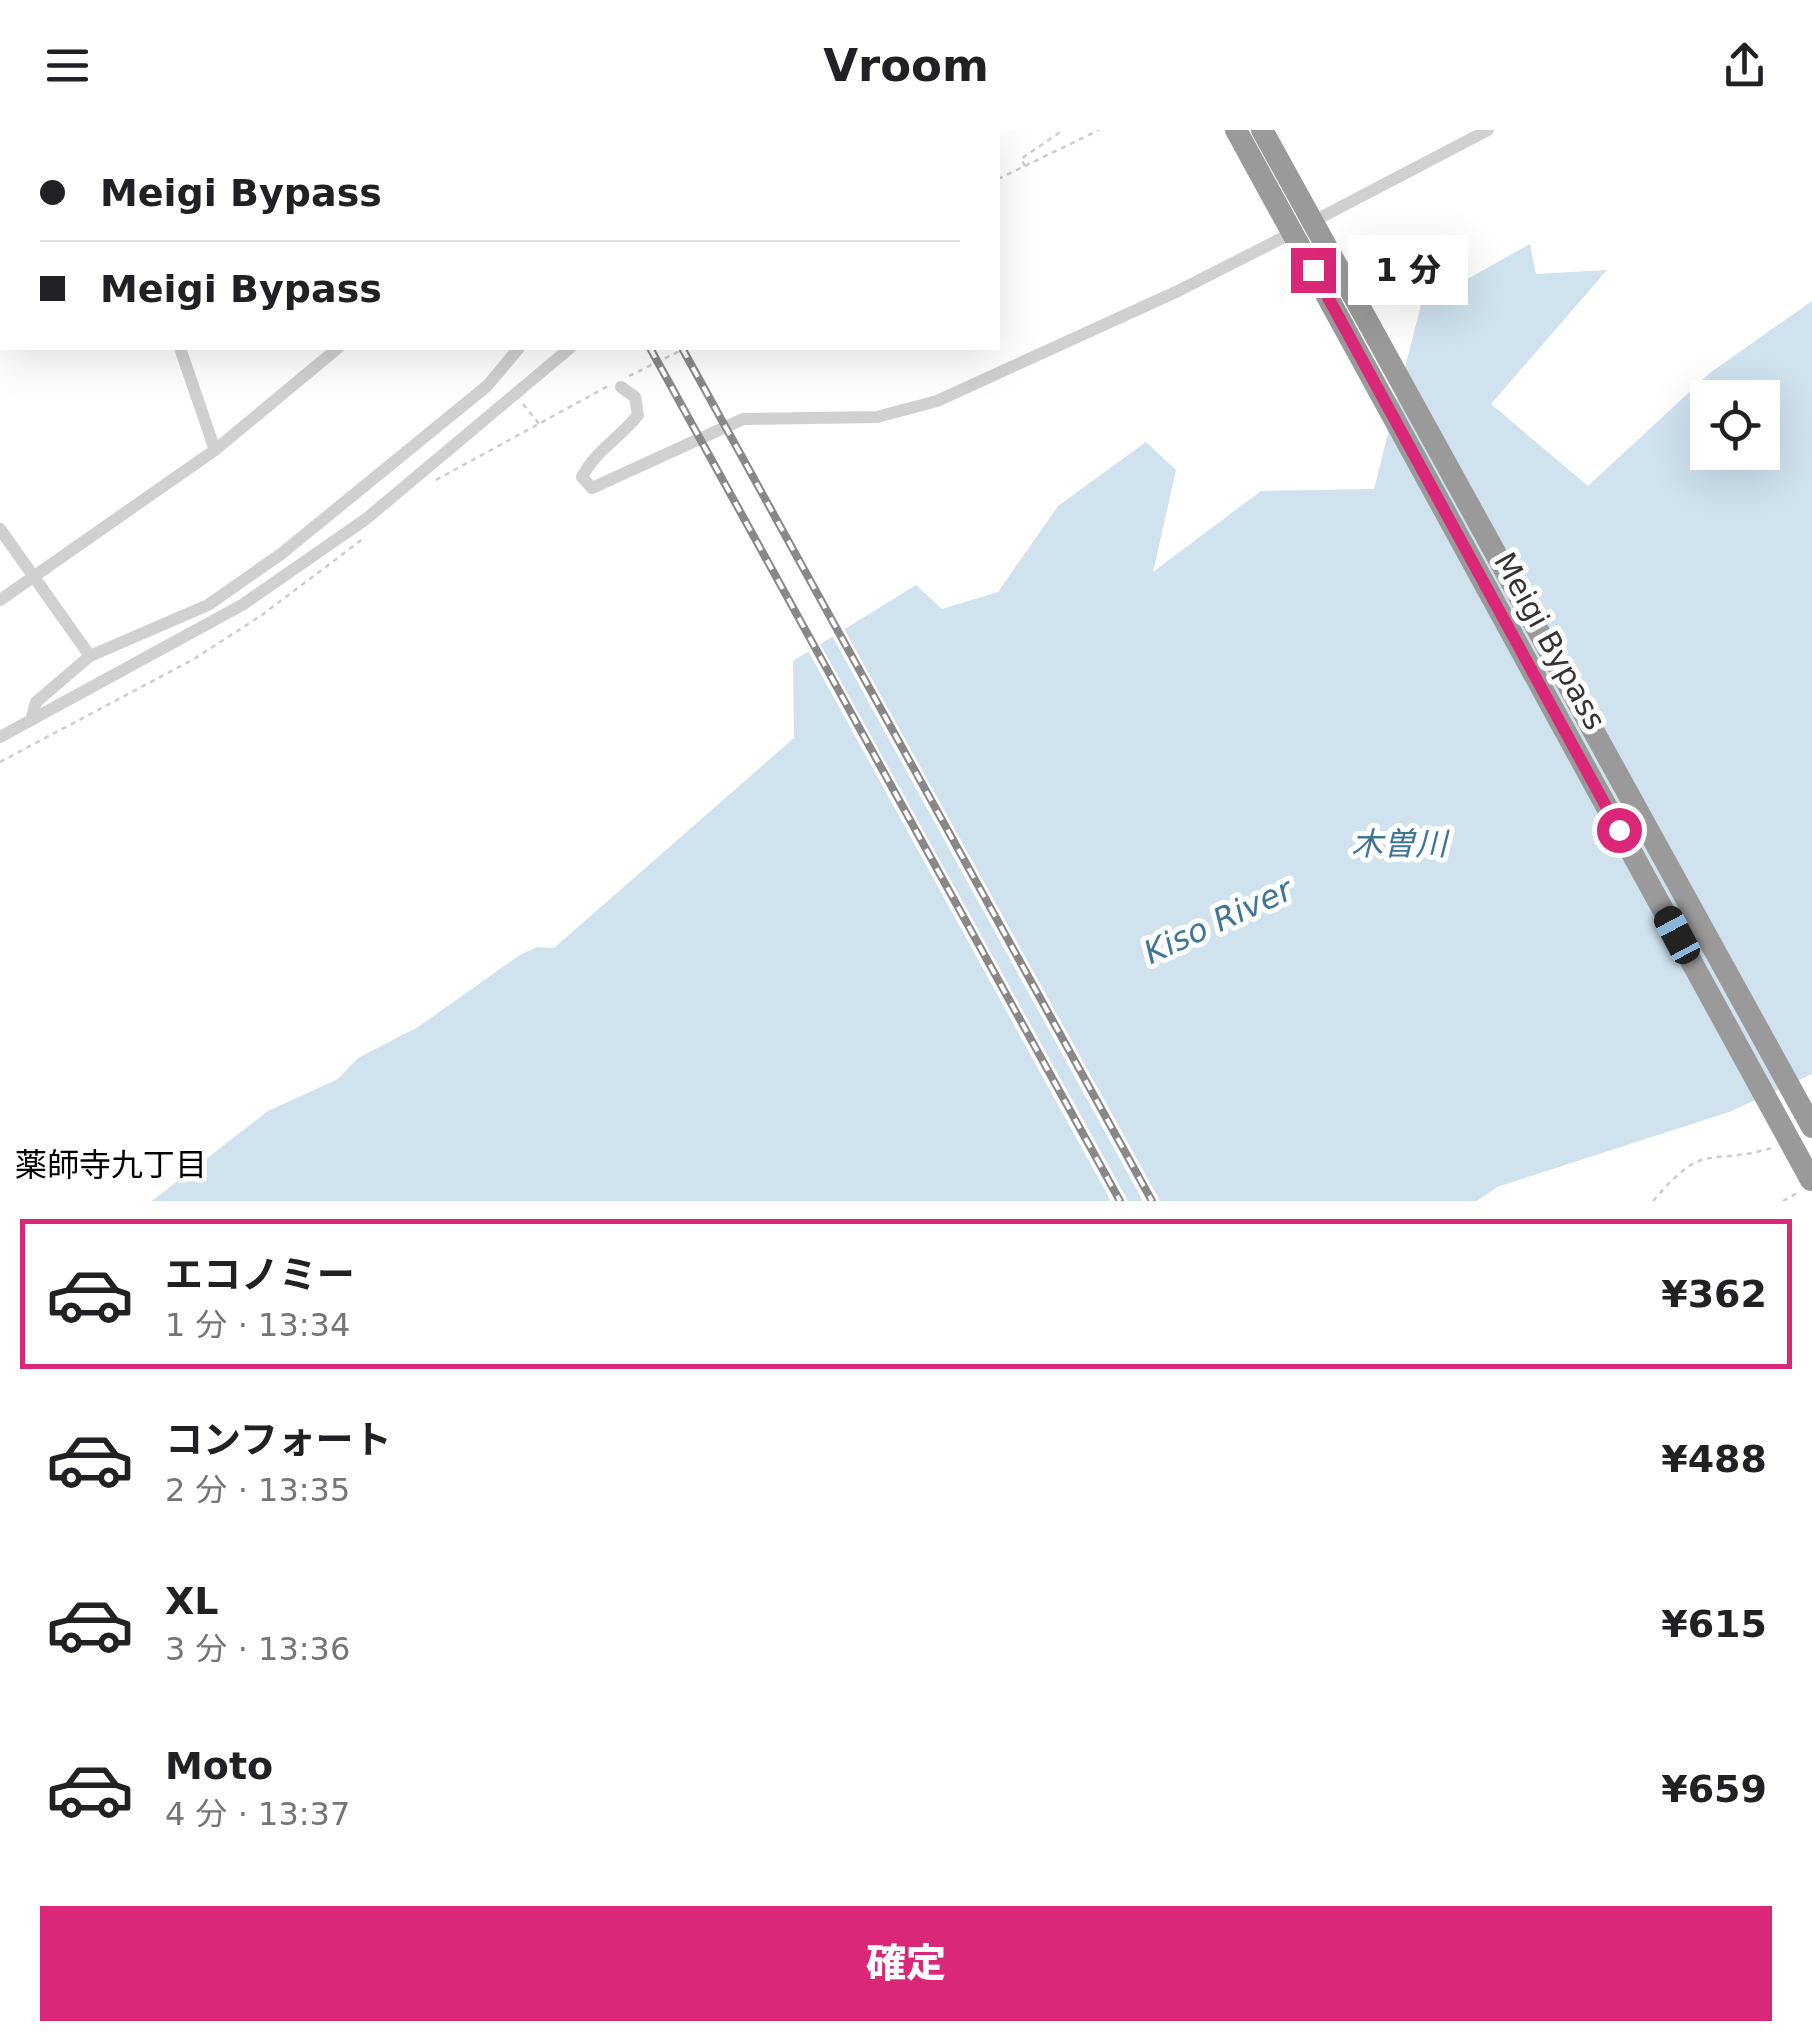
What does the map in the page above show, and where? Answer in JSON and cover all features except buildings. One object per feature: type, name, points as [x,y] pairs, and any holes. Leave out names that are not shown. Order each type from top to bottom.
[{"type":"highway","name":"Meigi Bypass","points":[[1236,130],[1806,1186]]},
{"type":"highway","name":"Meigi Bypass","points":[[1262,130],[1812,1127]]},
{"type":"street","points":[[621,387],[636,397],[638,415],[624,433],[591,458],[582,477],[592,488],[743,419],[877,417],[937,400],[1178,291],[1488,130]]},
{"type":"street","points":[[181,350],[216,450]]},
{"type":"street","points":[[0,600],[216,450],[336,350]]},
{"type":"street","points":[[32,717],[36,702],[90,656],[208,606],[281,554],[487,386],[517,350]]},
{"type":"street","points":[[0,737],[166,650],[242,605],[366,519],[568,350]]},
{"type":"street","points":[[0,529],[90,656]]},
{"type":"path","points":[[1025,167],[1021,159],[1063,130]]},
{"type":"path","points":[[1000,178],[1099,130]]},
{"type":"path","points":[[430,482],[454,474],[500,441],[540,425],[524,403]]},
{"type":"path","points":[[1653,1201],[1688,1164],[1706,1155],[1750,1154],[1775,1147]]},
{"type":"path","points":[[1784,1201],[1806,1186]]},
{"type":"water","name":"木曽川","points":[[1530,244],[1536,274],[1607,270],[1491,404],[1588,486],[1690,391],[1690,470],[1780,470],[1780,380],[1702,380],[1812,301],[1812,1074],[1729,1112],[1497,1187],[1477,1201],[152,1201],[268,1111],[338,1079],[358,1058],[418,1027],[520,955],[537,947],[554,948],[794,738],[793,661],[916,585],[942,609],[998,592],[1058,506],[1146,442],[1176,470],[1153,572],[1261,491],[1374,489],[1421,305]]},
{"type":"pier","points":[[842,625],[1160,1201],[1143,1201],[830,632]]},
{"type":"pier","points":[[818,640],[1128,1201],[1111,1201],[806,647]]},
{"type":"railway","points":[[651,350],[1120,1201]]},
{"type":"railway","points":[[683,350],[1152,1201]]},
{"type":"district","name":"薬師寺九丁目","points":[[111,1165]]},
{"type":"route","points":[[1313,270],[1619,830]]},
{"type":"water label","name":"Kiso River","points":[[1218,921]]}]
